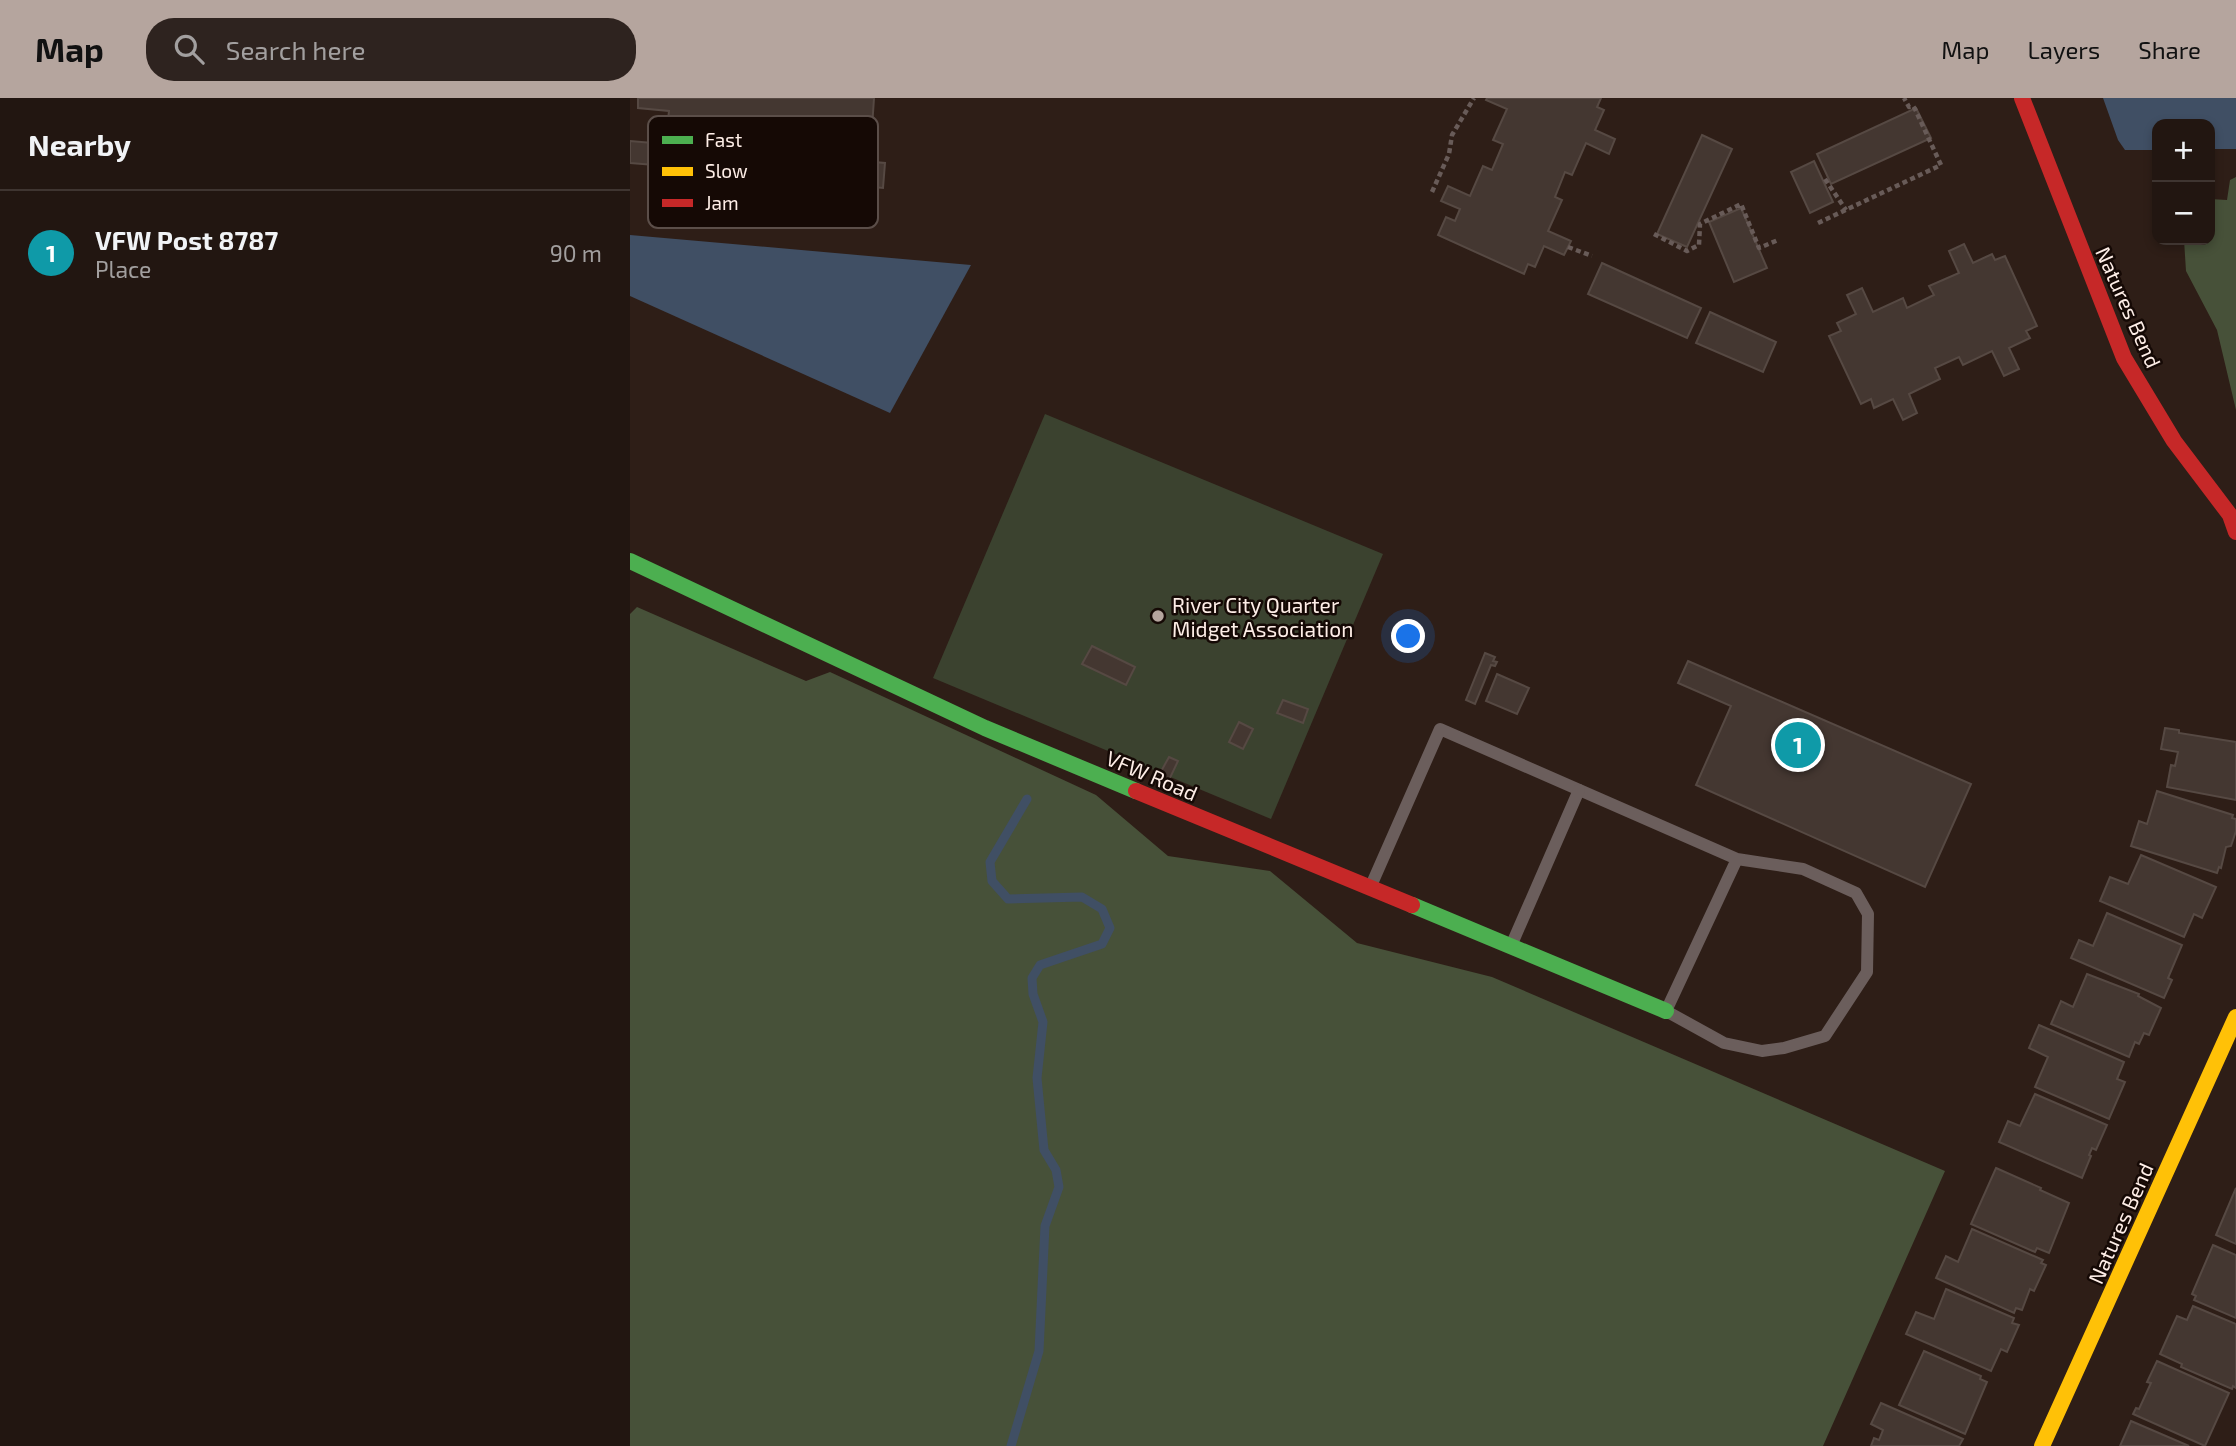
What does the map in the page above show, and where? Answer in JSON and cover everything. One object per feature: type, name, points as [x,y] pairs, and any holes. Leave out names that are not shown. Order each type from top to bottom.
[{"type":"street","name":"Natures Bend","points":[[2022,98],[2124,358],[2174,441],[2233,517],[2236,532]]},
{"type":"street","name":"VFW Road","points":[[630,561],[985,728],[1666,1011]]},
{"type":"street","name":"Natures Bend","points":[[2042,1446],[2236,1017]]},
{"type":"lane","points":[[1370,888],[1440,729],[1737,859],[1803,869],[1856,893],[1868,914],[1867,972],[1825,1036],[1784,1048],[1762,1051],[1724,1043],[1666,1011],[1737,859]]},
{"type":"lane","points":[[1511,947],[1578,790]]},
{"type":"path","points":[[1432,192],[1449,154],[1452,135],[1474,98]]},
{"type":"path","points":[[1818,223],[1941,165],[1915,109],[1913,106],[1909,107],[1904,98]]},
{"type":"path","points":[[1825,179],[1846,210]]},
{"type":"path","points":[[1654,234],[1687,251],[1699,245],[1700,224],[1741,204],[1759,248],[1778,240]]},
{"type":"path","points":[[1568,247],[1592,256]]},
{"type":"green space","points":[[2236,177],[2236,410],[2217,330],[2186,271],[2184,245],[2215,245],[2215,199],[2227,200],[2230,180]]},
{"type":"green space","name":"River City Quarter Midget Association","points":[[1045,414],[1383,554],[1271,819],[933,678]]},
{"type":"green space","points":[[637,607],[806,681],[830,672],[1096,795],[1168,856],[1270,871],[1357,943],[1492,977],[1945,1171],[1823,1446],[630,1446],[630,614]]},
{"type":"water","points":[[2103,98],[2236,98],[2236,149],[2215,149],[2215,119],[2152,119],[2152,150],[2125,150],[2118,140]]},
{"type":"water","points":[[630,235],[971,265],[890,413],[630,296]]},
{"type":"building","points":[[638,98],[874,98],[873,116],[668,116],[669,111],[638,108]]},
{"type":"building","points":[[1601,98],[1597,107],[1604,110],[1595,130],[1615,139],[1609,154],[1586,143],[1572,175],[1565,172],[1555,197],[1562,200],[1548,231],[1571,241],[1564,255],[1544,246],[1535,267],[1528,264],[1524,274],[1438,235],[1446,217],[1455,221],[1460,209],[1441,201],[1448,186],[1470,196],[1483,166],[1492,170],[1503,144],[1493,140],[1507,109],[1486,100]]},
{"type":"building","points":[[1916,108],[1931,138],[1831,184],[1817,154]]},
{"type":"building","points":[[1702,135],[1732,149],[1687,247],[1657,234]]},
{"type":"building","points":[[630,141],[648,143],[648,164],[630,163]]},
{"type":"building","points":[[1814,161],[1833,202],[1810,213],[1791,172]]},
{"type":"building","points":[[878,162],[885,163],[883,188],[878,188]]},
{"type":"building","points":[[1741,208],[1767,268],[1734,282],[1709,222]]},
{"type":"building","points":[[1964,244],[1973,263],[1992,254],[1995,260],[2005,256],[2037,326],[2026,331],[2030,338],[2009,348],[2019,369],[2004,376],[1992,351],[1963,365],[1959,357],[1935,368],[1940,379],[1909,394],[1917,413],[1903,420],[1893,399],[1874,408],[1871,399],[1861,404],[1829,336],[1841,331],[1837,323],[1856,314],[1847,295],[1862,288],[1873,312],[1903,298],[1907,308],[1934,295],[1929,286],[1959,273],[1949,251]]},
{"type":"building","points":[[1602,263],[1701,308],[1687,338],[1588,294]]},
{"type":"building","points":[[1710,312],[1776,342],[1763,372],[1696,343]]},
{"type":"building","points":[[1092,646],[1135,667],[1126,685],[1082,664]]},
{"type":"building","points":[[1485,653],[1495,657],[1493,661],[1497,662],[1495,666],[1491,665],[1475,704],[1466,700]]},
{"type":"building","points":[[1688,661],[1971,784],[1925,887],[1696,785],[1731,706],[1678,683]]},
{"type":"building","points":[[1497,674],[1529,688],[1517,714],[1486,701]]},
{"type":"building","points":[[1283,700],[1308,709],[1303,723],[1277,713]]},
{"type":"building","points":[[1239,722],[1253,729],[1243,749],[1229,742]]},
{"type":"building","points":[[2165,728],[2179,730],[2179,733],[2236,742],[2236,800],[2167,787],[2171,765],[2175,766],[2178,752],[2161,749]]},
{"type":"building","points":[[1169,757],[1178,761],[1169,780],[1159,775]]},
{"type":"building","points":[[2157,791],[2233,815],[2232,818],[2236,819],[2236,831],[2231,846],[2226,847],[2221,868],[2219,867],[2217,873],[2131,846],[2139,821],[2147,824]]},
{"type":"building","points":[[2141,855],[2216,887],[2202,918],[2194,914],[2184,937],[2100,901],[2110,877],[2128,884]]},
{"type":"building","points":[[2107,913],[2182,945],[2168,978],[2172,980],[2164,998],[2071,958],[2079,940],[2093,946]]},
{"type":"building","points":[[2087,974],[2139,994],[2138,996],[2161,1008],[2149,1035],[2144,1033],[2139,1044],[2135,1042],[2129,1057],[2051,1024],[2061,1001],[2073,1007]]},
{"type":"building","points":[[2039,1025],[2124,1062],[2117,1079],[2125,1082],[2109,1119],[2035,1087],[2048,1057],[2029,1048]]},
{"type":"building","points":[[2035,1094],[2107,1125],[2096,1150],[2092,1148],[2082,1178],[1999,1142],[2008,1121],[2020,1126]]},
{"type":"building","points":[[1996,1168],[2069,1203],[2049,1253],[2037,1248],[2035,1252],[1971,1224]]},
{"type":"building","points":[[2236,1188],[2236,1244],[2216,1235]]},
{"type":"building","points":[[1972,1229],[2043,1260],[2041,1263],[2046,1265],[2034,1291],[2030,1289],[2022,1310],[2016,1308],[2014,1313],[1936,1278],[1946,1256],[1958,1262]]},
{"type":"building","points":[[2213,1245],[2236,1255],[2236,1318],[2194,1300],[2196,1296],[2192,1294]]},
{"type":"building","points":[[1946,1289],[2014,1318],[2012,1323],[2019,1325],[2007,1352],[2001,1349],[1991,1371],[1906,1334],[1916,1312],[1934,1319]]},
{"type":"building","points":[[2193,1306],[2236,1324],[2236,1388],[2233,1386],[2232,1389],[2181,1367],[2182,1364],[2160,1354],[2177,1316],[2187,1320]]},
{"type":"building","points":[[1924,1351],[1981,1376],[1980,1379],[1987,1382],[1965,1434],[1899,1405]]},
{"type":"building","points":[[2157,1361],[2229,1393],[2205,1446],[2133,1414],[2136,1408],[2139,1409],[2151,1383],[2147,1382]]},
{"type":"building","points":[[1881,1403],[1963,1439],[1959,1446],[1871,1446],[1874,1438],[1879,1440],[1883,1430],[1871,1424]]},
{"type":"building","points":[[2131,1421],[2189,1446],[2120,1446]]},
{"type":"waterway","points":[[1011,1446],[1039,1351],[1045,1226],[1059,1187],[1056,1170],[1044,1150],[1037,1078],[1043,1022],[1033,994],[1032,978],[1040,965],[1102,944],[1110,928],[1102,909],[1082,897],[1008,899],[992,881],[990,862],[1027,799]]},
{"type":"traffic: fast","points":[[630,561],[985,728],[1136,791]]},
{"type":"traffic: fast","points":[[1412,905],[1666,1011]]},
{"type":"traffic: slow","points":[[2042,1446],[2236,1017]]},
{"type":"traffic: jam","points":[[2022,98],[2124,358],[2174,441],[2230,515],[2236,532]]},
{"type":"traffic: jam","points":[[1136,791],[1412,905]]},
{"type":"place","name":"River City Quarter Midget Association","points":[[1158,616]]},
{"type":"place","name":"VFW Post 8787","points":[[1798,745]]}]
